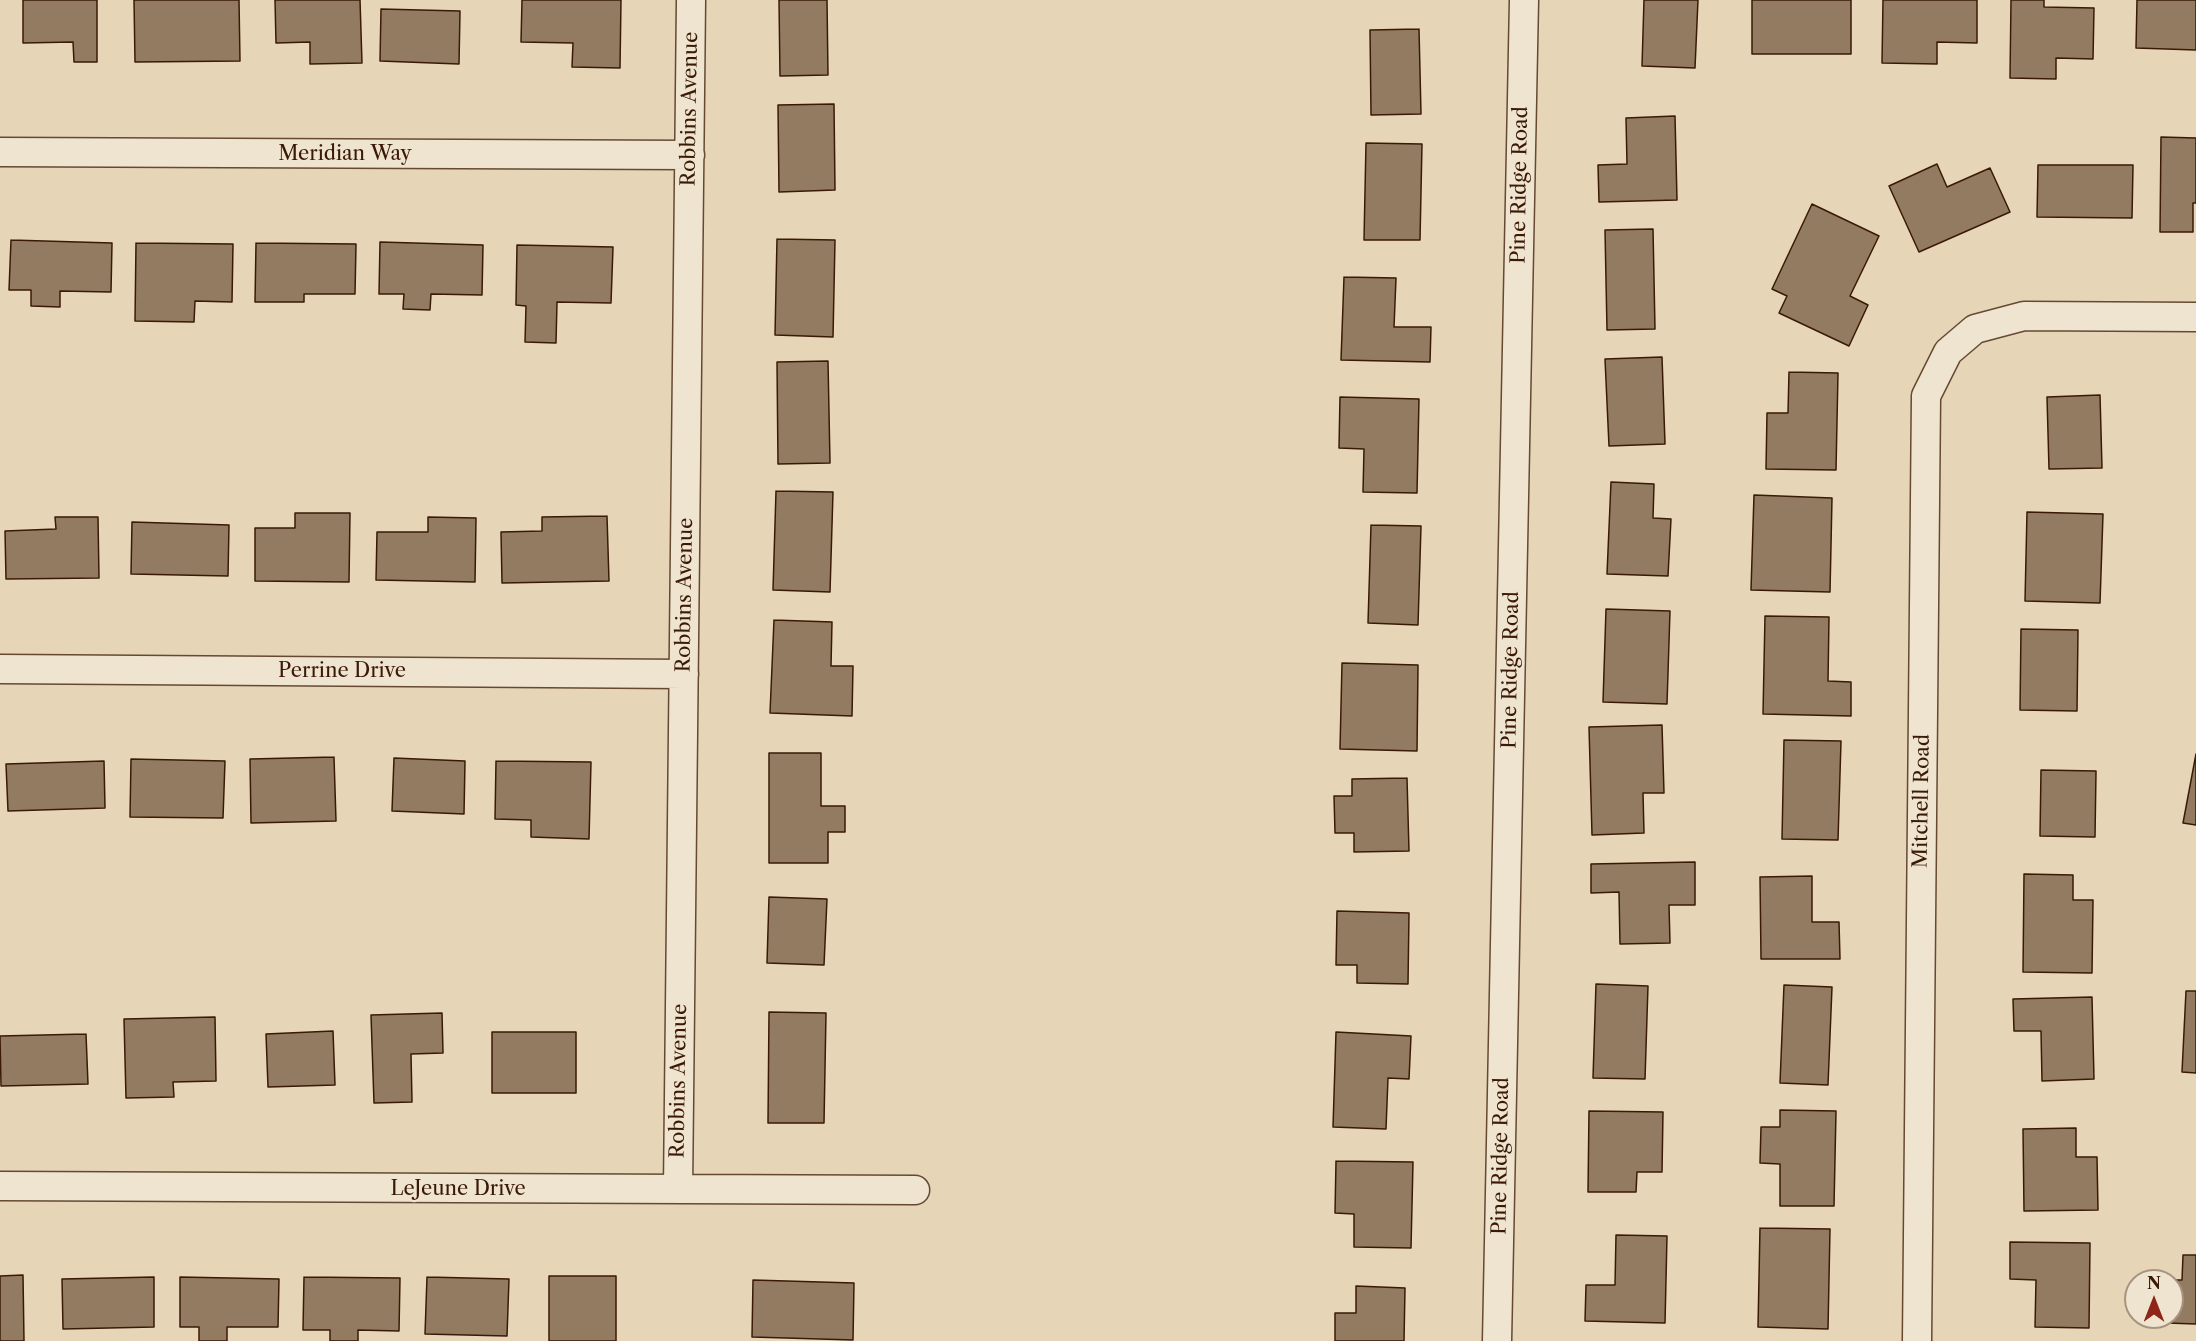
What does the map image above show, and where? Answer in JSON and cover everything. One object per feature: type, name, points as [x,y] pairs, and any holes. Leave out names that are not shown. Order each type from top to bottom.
[{"type":"street","name":"Robbins Avenue","points":[[678,1190],[691,0]]},
{"type":"street","name":"Pine Ridge Road","points":[[1497,1341],[1524,0]]},
{"type":"street","name":"Meridian Way","points":[[0,152],[690,155]]},
{"type":"street","name":"Mitchell Road","points":[[1917,1341],[1926,396],[1948,352],[1975,329],[2024,316],[2196,317]]},
{"type":"street","name":"Perrine Drive","points":[[0,669],[684,674]]},
{"type":"street","name":"LeJeune Drive","points":[[0,1186],[915,1190]]},
{"type":"building","points":[[23,0],[97,0],[97,62],[74,62],[73,42],[23,43]]},
{"type":"building","points":[[134,0],[239,0],[240,61],[135,62]]},
{"type":"building","points":[[275,0],[360,0],[362,63],[310,64],[310,42],[276,43]]},
{"type":"building","points":[[522,0],[621,0],[620,68],[572,67],[573,43],[521,42]]},
{"type":"building","points":[[779,0],[827,0],[828,75],[780,76]]},
{"type":"building","points":[[1644,0],[1698,0],[1695,68],[1642,66]]},
{"type":"building","points":[[1752,0],[1851,0],[1851,54],[1752,54]]},
{"type":"building","points":[[1883,0],[1977,0],[1977,43],[1937,42],[1937,64],[1882,63]]},
{"type":"building","points":[[2011,0],[2044,0],[2044,7],[2094,8],[2093,59],[2056,58],[2056,79],[2010,78]]},
{"type":"building","points":[[2137,0],[2196,0],[2196,50],[2136,48]]},
{"type":"building","points":[[381,9],[460,11],[459,64],[380,61]]},
{"type":"building","points":[[1419,29],[1421,114],[1371,115],[1370,30]]},
{"type":"building","points":[[834,104],[835,190],[779,192],[778,105]]},
{"type":"building","points":[[1675,116],[1677,200],[1599,202],[1598,165],[1627,164],[1626,118]]},
{"type":"building","points":[[2161,137],[2196,138],[2196,203],[2193,203],[2193,232],[2160,232]]},
{"type":"building","points":[[1366,143],[1422,144],[1420,240],[1364,240]]},
{"type":"building","points":[[1937,164],[1947,187],[1990,168],[2010,212],[1919,252],[1889,186]]},
{"type":"building","points":[[2038,165],[2133,165],[2132,218],[2037,217]]},
{"type":"building","points":[[1812,204],[1879,236],[1850,296],[1868,305],[1849,346],[1779,313],[1787,296],[1772,289]]},
{"type":"building","points":[[1653,229],[1655,329],[1607,330],[1605,230]]},
{"type":"building","points":[[777,239],[835,240],[833,337],[775,335]]},
{"type":"building","points":[[11,240],[112,243],[111,292],[60,291],[60,307],[31,306],[31,290],[9,290]]},
{"type":"building","points":[[380,242],[483,245],[482,295],[431,294],[430,310],[403,309],[404,294],[379,294]]},
{"type":"building","points":[[136,243],[233,244],[232,302],[195,301],[194,322],[135,321]]},
{"type":"building","points":[[256,243],[356,244],[355,294],[304,294],[304,302],[255,302]]},
{"type":"building","points":[[517,245],[613,247],[611,303],[557,302],[556,343],[525,342],[526,306],[516,305]]},
{"type":"building","points":[[1344,277],[1396,278],[1394,327],[1431,327],[1430,362],[1341,360]]},
{"type":"building","points":[[1662,357],[1665,444],[1609,446],[1605,359]]},
{"type":"building","points":[[828,361],[830,463],[778,464],[777,362]]},
{"type":"building","points":[[1789,372],[1838,373],[1836,470],[1766,469],[1767,413],[1788,413]]},
{"type":"building","points":[[2100,395],[2102,468],[2049,469],[2047,397]]},
{"type":"building","points":[[1340,397],[1419,399],[1417,493],[1363,492],[1364,449],[1339,448]]},
{"type":"building","points":[[1611,482],[1654,484],[1653,518],[1671,519],[1668,576],[1607,574]]},
{"type":"building","points":[[776,491],[833,492],[830,592],[773,590]]},
{"type":"building","points":[[1754,495],[1832,498],[1830,592],[1751,590]]},
{"type":"building","points":[[2027,512],[2103,514],[2100,603],[2025,601]]},
{"type":"building","points":[[295,513],[350,513],[349,582],[255,581],[255,528],[295,528]]},
{"type":"building","points":[[607,516],[609,581],[502,583],[501,532],[542,531],[542,517]]},
{"type":"building","points":[[55,517],[98,517],[99,578],[6,579],[5,531],[56,529]]},
{"type":"building","points":[[428,517],[476,518],[475,582],[376,580],[377,532],[428,532]]},
{"type":"building","points":[[132,522],[229,525],[228,576],[131,574]]},
{"type":"building","points":[[1371,525],[1421,526],[1418,625],[1368,623]]},
{"type":"building","points":[[1606,609],[1670,611],[1667,704],[1603,702]]},
{"type":"building","points":[[1765,616],[1829,617],[1828,681],[1851,682],[1851,716],[1763,714]]},
{"type":"building","points":[[774,620],[832,622],[831,666],[853,666],[852,716],[770,713]]},
{"type":"building","points":[[2021,629],[2078,630],[2077,711],[2020,710]]},
{"type":"building","points":[[1342,663],[1418,665],[1417,751],[1340,749]]},
{"type":"building","points":[[1662,725],[1664,793],[1643,793],[1644,833],[1592,835],[1589,727]]},
{"type":"building","points":[[1784,740],[1841,741],[1838,840],[1782,839]]},
{"type":"building","points":[[769,753],[821,753],[821,806],[845,806],[845,832],[828,832],[828,863],[769,863]]},
{"type":"building","points":[[2196,754],[2196,825],[2183,823]]},
{"type":"building","points":[[334,757],[336,821],[251,823],[250,759]]},
{"type":"building","points":[[394,758],[465,761],[464,814],[392,811]]},
{"type":"building","points":[[131,759],[225,761],[223,818],[130,817]]},
{"type":"building","points":[[104,761],[105,808],[8,811],[6,764]]},
{"type":"building","points":[[496,761],[591,762],[589,839],[531,837],[531,820],[495,819]]},
{"type":"building","points":[[2041,770],[2096,771],[2095,837],[2040,836]]},
{"type":"building","points":[[1407,778],[1409,851],[1354,852],[1354,833],[1335,833],[1334,796],[1352,796],[1352,779]]},
{"type":"building","points":[[1695,862],[1695,905],[1669,905],[1670,943],[1620,944],[1619,892],[1591,893],[1591,864]]},
{"type":"building","points":[[2024,874],[2073,875],[2073,900],[2093,900],[2092,973],[2023,972]]},
{"type":"building","points":[[1812,876],[1812,922],[1839,922],[1840,959],[1761,959],[1760,877]]},
{"type":"building","points":[[769,897],[827,899],[824,965],[767,963]]},
{"type":"building","points":[[1337,911],[1409,913],[1408,984],[1357,983],[1357,965],[1336,965]]},
{"type":"building","points":[[1596,984],[1648,986],[1645,1079],[1593,1078]]},
{"type":"building","points":[[1784,985],[1832,987],[1828,1085],[1780,1083]]},
{"type":"building","points":[[2186,991],[2196,991],[2196,1073],[2182,1072]]},
{"type":"building","points":[[2092,997],[2094,1079],[2042,1081],[2041,1031],[2014,1031],[2013,999]]},
{"type":"building","points":[[769,1012],[826,1013],[824,1123],[768,1123]]},
{"type":"building","points":[[442,1013],[443,1053],[411,1054],[412,1102],[374,1103],[371,1015]]},
{"type":"building","points":[[215,1017],[216,1081],[173,1082],[174,1097],[126,1098],[124,1019]]},
{"type":"building","points":[[333,1031],[335,1085],[268,1087],[266,1034]]},
{"type":"building","points":[[492,1032],[576,1032],[576,1093],[492,1093]]},
{"type":"building","points":[[1336,1032],[1411,1036],[1409,1079],[1388,1078],[1386,1129],[1333,1127]]},
{"type":"building","points":[[86,1034],[88,1084],[1,1086],[0,1036]]},
{"type":"building","points":[[1780,1110],[1836,1111],[1834,1206],[1780,1206],[1780,1164],[1760,1163],[1761,1127],[1780,1127]]},
{"type":"building","points":[[1589,1111],[1663,1112],[1662,1172],[1637,1172],[1636,1192],[1588,1192]]},
{"type":"building","points":[[2076,1128],[2076,1157],[2097,1157],[2098,1210],[2024,1211],[2023,1129]]},
{"type":"building","points":[[1336,1161],[1413,1162],[1411,1248],[1354,1247],[1354,1214],[1335,1213]]},
{"type":"building","points":[[1760,1228],[1830,1229],[1828,1329],[1758,1327]]},
{"type":"building","points":[[1616,1235],[1667,1236],[1665,1323],[1585,1321],[1586,1285],[1615,1285]]},
{"type":"building","points":[[2010,1242],[2090,1243],[2089,1328],[2035,1327],[2036,1280],[2010,1279]]},
{"type":"building","points":[[2183,1255],[2196,1255],[2196,1324],[2184,1324]]},
{"type":"building","points":[[23,1275],[24,1341],[0,1341],[0,1276]]},
{"type":"building","points":[[549,1276],[616,1276],[616,1341],[549,1341]]},
{"type":"building","points":[[154,1277],[154,1327],[63,1329],[62,1279]]},
{"type":"building","points":[[180,1277],[279,1279],[278,1327],[227,1327],[227,1341],[199,1341],[199,1327],[180,1327]]},
{"type":"building","points":[[304,1277],[400,1278],[399,1331],[358,1330],[358,1341],[330,1341],[330,1330],[303,1330]]},
{"type":"building","points":[[427,1277],[509,1279],[507,1336],[425,1334]]},
{"type":"building","points":[[753,1280],[854,1283],[853,1340],[752,1337]]},
{"type":"building","points":[[1356,1286],[1405,1288],[1404,1341],[1335,1341],[1335,1313],[1356,1313]]}]
